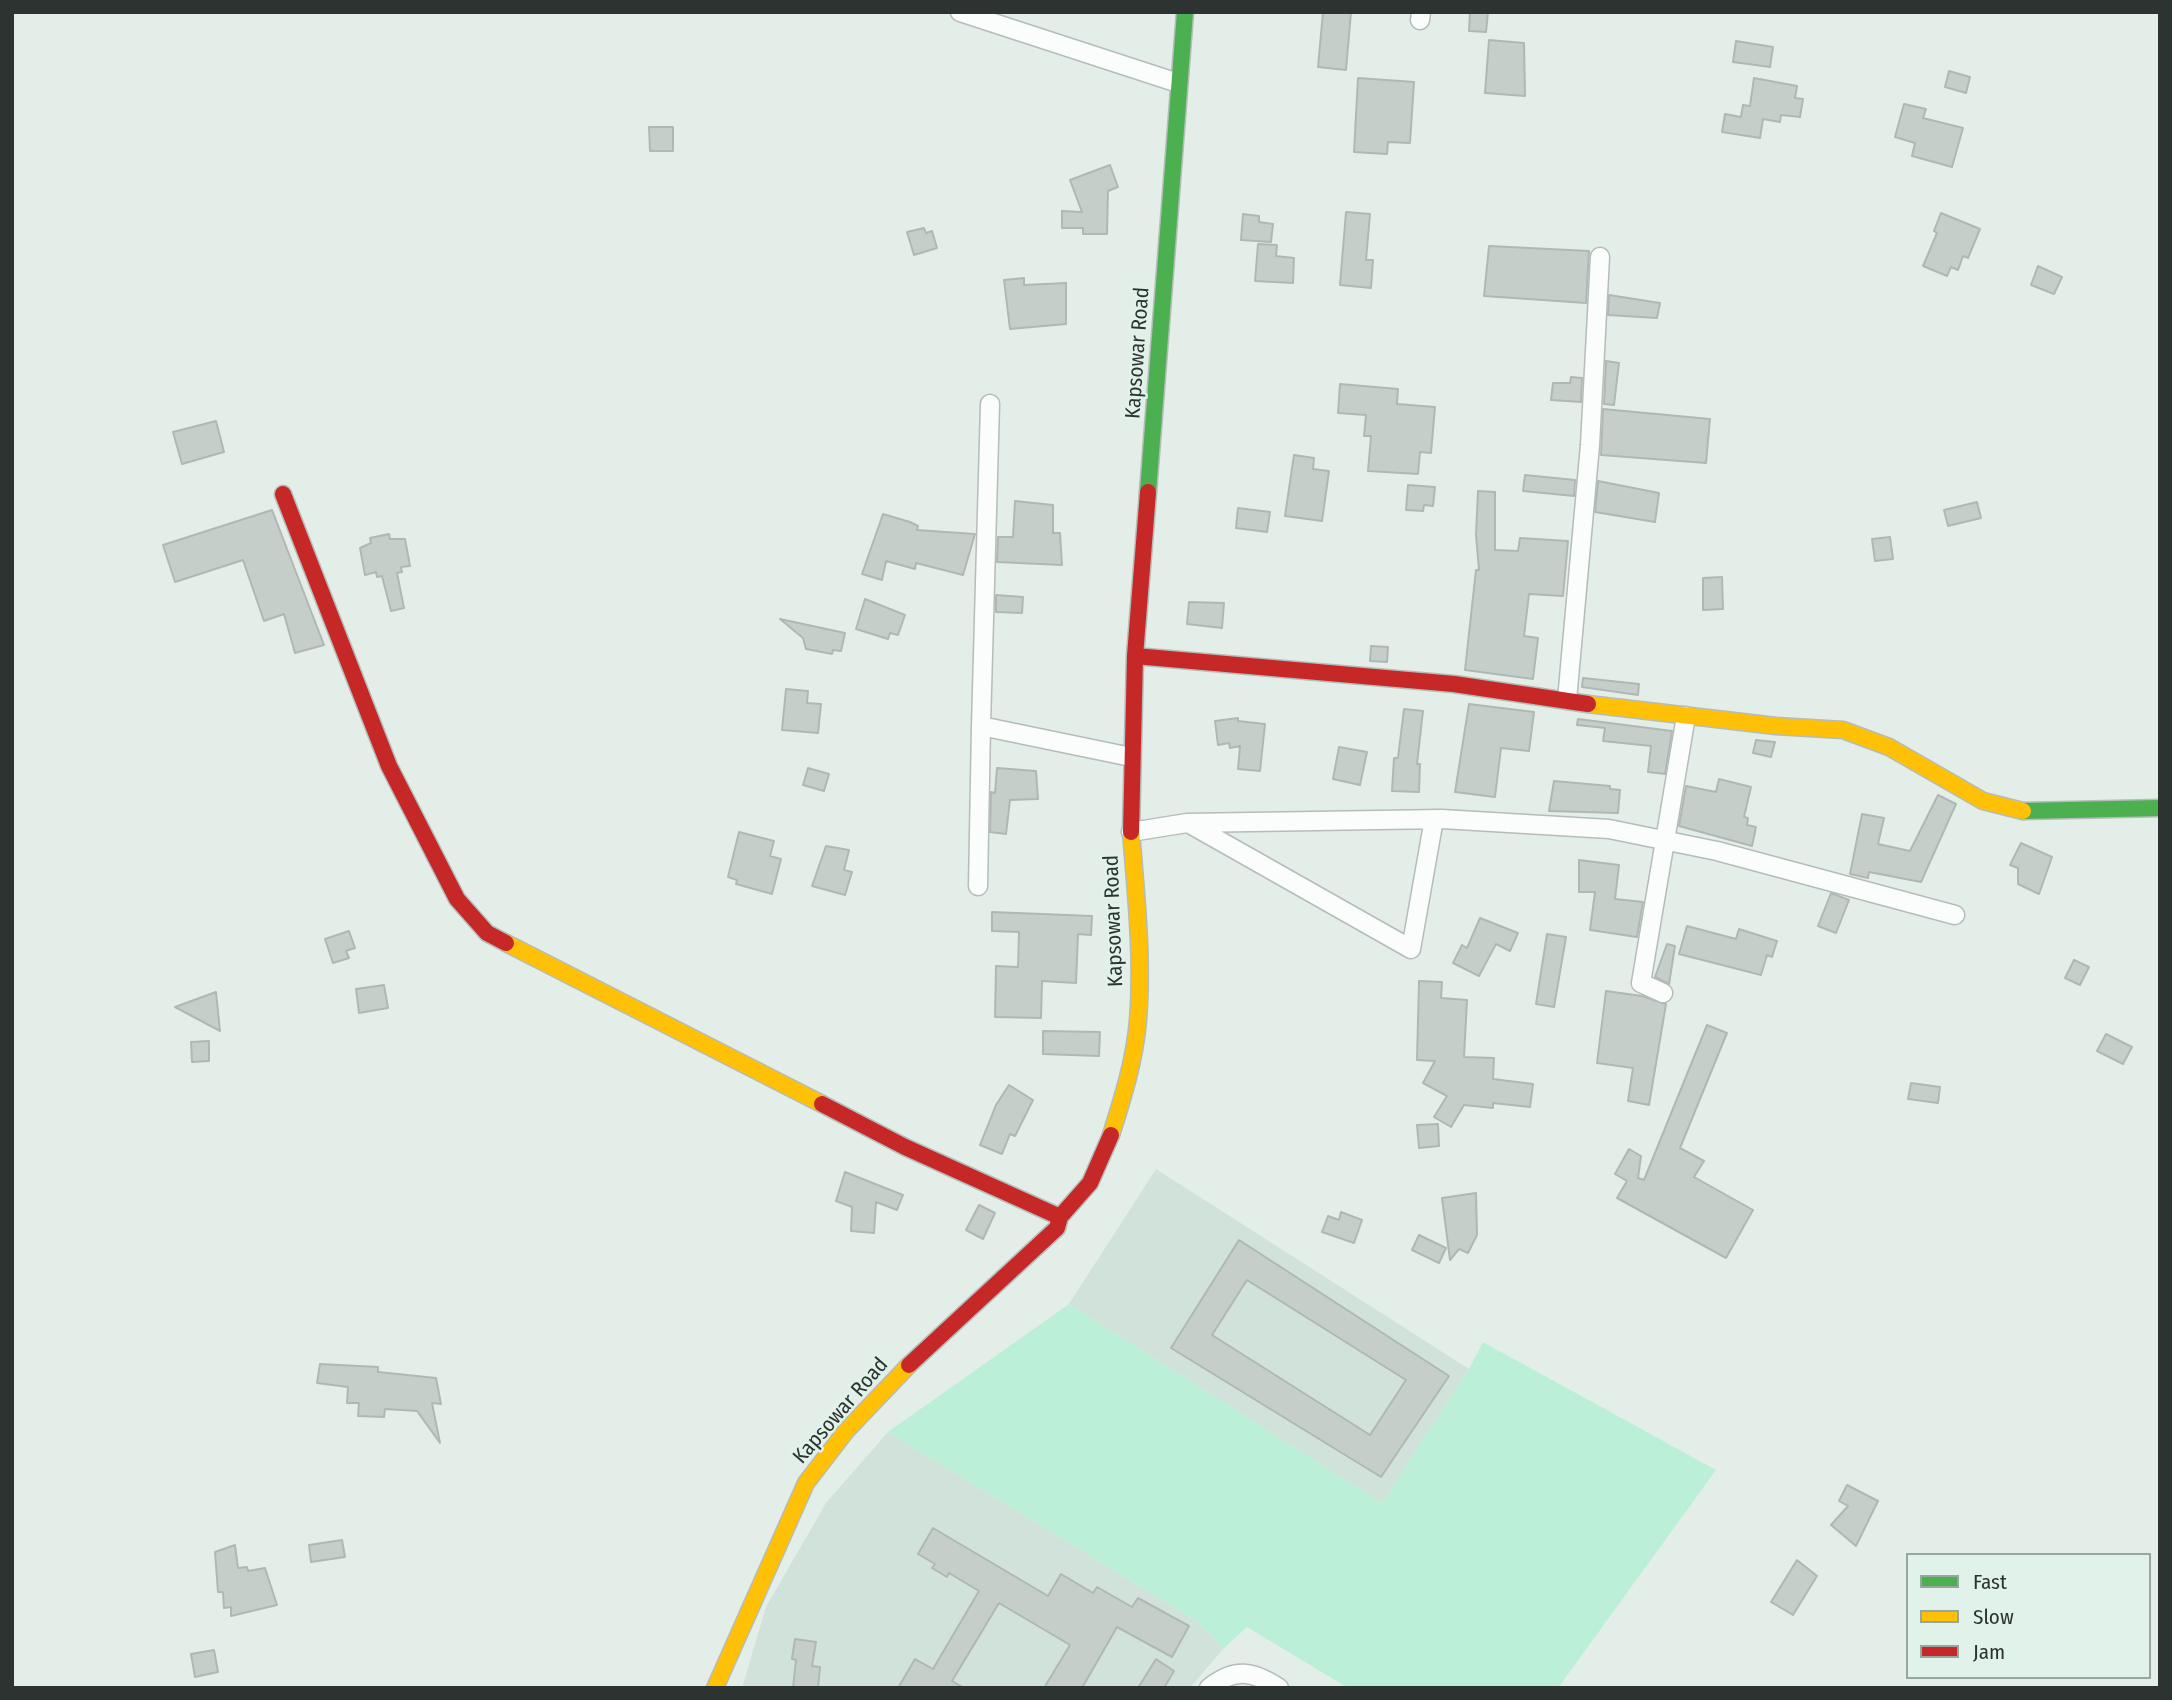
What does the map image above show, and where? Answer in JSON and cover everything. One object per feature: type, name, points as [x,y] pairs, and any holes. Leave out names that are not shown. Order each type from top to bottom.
[{"type":"street","points":[[960,12],[1178,83]]},
{"type":"street","name":"Kapsowar Road","points":[[715,1688],[744,1616],[806,1483],[846,1431],[906,1367],[1035,1252],[1057,1228],[1060,1217],[1090,1183],[1110,1138],[1127,1086],[1138,1020],[1137,903],[1131,832],[1135,656],[1185,12]]},
{"type":"street","points":[[1567,700],[1590,444],[1600,257]]},
{"type":"street","points":[[978,886],[990,404]]},
{"type":"street","points":[[283,494],[389,766],[457,899],[487,933],[905,1147],[1060,1217]]},
{"type":"street","points":[[1135,656],[1454,684],[1686,716],[1843,730],[1889,747],[1983,801],[2019,811],[2160,808]]},
{"type":"street","points":[[1663,993],[1641,983],[1686,716]]},
{"type":"street","points":[[981,726],[1131,757]]},
{"type":"street","points":[[1187,823],[1410,949],[1434,819]]},
{"type":"street","points":[[1131,832],[1187,823],[1434,819],[1609,829],[1665,840],[1955,915]]},
{"type":"street","points":[[1209,1688],[1236,1672],[1260,1675],[1279,1688]]},
{"type":"shaded area","points":[[1156,1169],[1469,1369],[1382,1503],[1069,1304]]},
{"type":"shaded area","points":[[888,1432],[1198,1622],[1223,1649],[1190,1688],[742,1688],[766,1607],[826,1503]]},
{"type":"green space","points":[[1069,1304],[1382,1503],[1469,1369],[1483,1342],[1716,1470],[1558,1688],[1348,1688],[1247,1627],[1223,1649],[1198,1622],[888,1432]]},
{"type":"building","points":[[1323,12],[1351,12],[1346,70],[1318,67]]},
{"type":"building","points":[[1470,12],[1488,12],[1486,32],[1469,31]]},
{"type":"building","points":[[1489,40],[1524,43],[1525,96],[1485,93]]},
{"type":"building","points":[[1736,41],[1773,47],[1770,67],[1733,62]]},
{"type":"building","points":[[1949,71],[1970,77],[1966,93],[1945,87]]},
{"type":"building","points":[[1358,78],[1414,82],[1410,143],[1388,142],[1387,154],[1354,152]]},
{"type":"building","points":[[1754,78],[1797,86],[1795,98],[1803,99],[1800,117],[1781,115],[1780,122],[1763,119],[1760,138],[1722,132],[1725,114],[1741,117],[1743,105],[1750,106]]},
{"type":"building","points":[[1904,104],[1926,109],[1923,118],[1963,128],[1952,167],[1912,156],[1915,143],[1895,137]]},
{"type":"building","points":[[649,127],[673,127],[673,151],[650,151]]},
{"type":"building","points":[[1110,165],[1118,187],[1108,191],[1107,234],[1083,234],[1083,228],[1062,228],[1062,211],[1082,212],[1070,180]]},
{"type":"building","points":[[1346,212],[1370,214],[1366,260],[1373,260],[1371,288],[1340,285]]},
{"type":"building","points":[[1941,213],[1980,229],[1968,258],[1963,256],[1958,270],[1951,267],[1947,276],[1923,266],[1937,233],[1934,231]]},
{"type":"building","points":[[1243,214],[1259,216],[1259,222],[1273,224],[1271,242],[1241,240]]},
{"type":"building","points":[[924,228],[926,233],[932,231],[937,248],[914,255],[907,232]]},
{"type":"building","points":[[1258,244],[1277,245],[1276,256],[1294,258],[1293,283],[1255,281]]},
{"type":"building","points":[[1489,246],[1589,251],[1586,303],[1484,296]]},
{"type":"building","points":[[2038,266],[2062,277],[2054,294],[2031,285]]},
{"type":"building","points":[[1024,278],[1024,285],[1066,283],[1066,324],[1010,329],[1004,280]]},
{"type":"building","points":[[1609,295],[1660,303],[1657,318],[1608,315]]},
{"type":"building","points":[[1606,361],[1619,363],[1614,405],[1604,404]]},
{"type":"building","points":[[1571,377],[1582,378],[1581,402],[1551,400],[1553,383],[1570,383]]},
{"type":"building","points":[[1340,384],[1398,389],[1397,404],[1435,407],[1431,453],[1420,452],[1418,474],[1368,471],[1371,436],[1364,436],[1366,415],[1338,413]]},
{"type":"building","points":[[1603,409],[1710,419],[1706,463],[1601,455]]},
{"type":"building","points":[[216,421],[224,452],[182,464],[173,432]]},
{"type":"building","points":[[1294,455],[1314,458],[1313,469],[1329,471],[1322,521],[1285,516]]},
{"type":"building","points":[[1525,475],[1575,480],[1574,496],[1523,491]]},
{"type":"building","points":[[1598,481],[1659,493],[1655,522],[1595,512]]},
{"type":"building","points":[[1408,485],[1435,487],[1433,506],[1424,505],[1423,511],[1406,510]]},
{"type":"building","points":[[1478,491],[1495,492],[1495,550],[1518,551],[1520,538],[1568,541],[1563,596],[1529,594],[1524,636],[1538,638],[1533,679],[1465,670],[1476,570],[1479,570],[1476,535]]},
{"type":"building","points":[[1015,501],[1053,505],[1053,533],[1060,533],[1062,565],[997,562],[998,537],[1013,537]]},
{"type":"building","points":[[1977,502],[1981,518],[1948,526],[1944,510]]},
{"type":"building","points":[[1238,508],[1270,512],[1267,532],[1236,528]]},
{"type":"building","points":[[272,510],[324,645],[295,653],[284,614],[264,621],[243,560],[175,582],[163,545]]},
{"type":"building","points":[[883,514],[910,522],[918,526],[917,530],[975,534],[963,575],[916,563],[915,569],[886,561],[882,580],[862,574]]},
{"type":"building","points":[[389,534],[390,539],[405,539],[410,566],[401,567],[402,572],[397,573],[404,608],[391,611],[382,576],[377,577],[376,572],[365,575],[360,548],[371,543],[370,538]]},
{"type":"building","points":[[1890,537],[1893,559],[1875,561],[1872,539]]},
{"type":"building","points":[[1722,577],[1723,609],[1703,610],[1703,578]]},
{"type":"building","points":[[996,595],[1023,597],[1022,613],[996,612]]},
{"type":"building","points":[[865,599],[905,615],[898,635],[890,633],[888,639],[856,629]]},
{"type":"building","points":[[1189,602],[1224,603],[1222,628],[1187,624]]},
{"type":"building","points":[[780,619],[845,633],[841,651],[833,650],[832,654],[806,649],[803,638]]},
{"type":"building","points":[[1371,646],[1388,647],[1387,662],[1370,661]]},
{"type":"building","points":[[1583,678],[1639,684],[1638,695],[1582,687]]},
{"type":"building","points":[[786,689],[808,691],[807,703],[821,704],[818,733],[782,730]]},
{"type":"building","points":[[1469,704],[1534,712],[1529,751],[1501,748],[1495,797],[1455,792]]},
{"type":"building","points":[[1404,709],[1423,711],[1417,764],[1420,764],[1419,792],[1392,791],[1394,758],[1398,758]]},
{"type":"building","points":[[1238,718],[1238,721],[1265,724],[1260,771],[1238,769],[1240,746],[1230,748],[1229,743],[1218,745],[1215,721]]},
{"type":"building","points":[[1578,719],[1672,731],[1665,774],[1648,772],[1651,746],[1603,741],[1605,728],[1577,725]]},
{"type":"building","points":[[1756,740],[1775,742],[1771,757],[1753,753]]},
{"type":"building","points":[[1339,747],[1367,752],[1360,785],[1333,779]]},
{"type":"building","points":[[808,768],[829,774],[824,791],[803,785]]},
{"type":"building","points":[[997,768],[1036,771],[1038,799],[1010,800],[1006,834],[990,832],[991,792],[995,793]]},
{"type":"building","points":[[1719,779],[1751,787],[1744,817],[1748,818],[1747,825],[1756,827],[1752,846],[1679,826],[1686,786],[1716,792]]},
{"type":"building","points":[[1554,781],[1610,786],[1610,789],[1620,790],[1618,813],[1549,811]]},
{"type":"building","points":[[1938,795],[1956,804],[1921,882],[1869,872],[1868,878],[1850,874],[1862,814],[1884,818],[1878,844],[1910,851]]},
{"type":"building","points":[[739,832],[774,841],[770,856],[781,859],[772,894],[736,884],[737,880],[728,877]]},
{"type":"building","points":[[2021,843],[2052,857],[2039,894],[2018,884],[2018,868],[2010,865]]},
{"type":"building","points":[[826,846],[849,850],[844,870],[852,872],[845,895],[812,886]]},
{"type":"building","points":[[1579,860],[1619,865],[1615,899],[1643,902],[1637,937],[1590,930],[1595,892],[1579,892]]},
{"type":"building","points":[[1831,893],[1849,900],[1836,933],[1818,926]]},
{"type":"building","points":[[992,912],[1092,916],[1091,935],[1078,934],[1076,983],[1042,981],[1041,1018],[995,1017],[996,966],[1018,967],[1019,932],[992,931]]},
{"type":"building","points":[[1480,918],[1518,933],[1510,951],[1496,944],[1479,976],[1453,963],[1462,945],[1467,948]]},
{"type":"building","points":[[1687,926],[1736,939],[1739,929],[1777,941],[1772,957],[1767,955],[1761,975],[1679,954]]},
{"type":"building","points":[[349,931],[355,948],[346,951],[349,958],[333,963],[325,939]]},
{"type":"building","points":[[1547,934],[1566,937],[1554,1007],[1536,1004]]},
{"type":"building","points":[[1667,944],[1675,946],[1669,984],[1655,977]]},
{"type":"building","points":[[2074,960],[2089,967],[2080,985],[2065,978]]},
{"type":"building","points":[[1419,981],[1442,982],[1441,998],[1467,1000],[1464,1057],[1494,1058],[1493,1079],[1533,1084],[1530,1107],[1493,1103],[1493,1108],[1464,1105],[1451,1127],[1434,1117],[1447,1096],[1423,1083],[1435,1061],[1417,1060]]},
{"type":"building","points":[[384,985],[388,1008],[359,1013],[356,989]]},
{"type":"building","points":[[1606,991],[1642,996],[1666,1004],[1649,1105],[1628,1101],[1633,1068],[1597,1063]]},
{"type":"building","points":[[216,992],[220,1031],[175,1007]]},
{"type":"building","points":[[1707,1025],[1727,1033],[1680,1148],[1704,1161],[1694,1177],[1753,1210],[1726,1258],[1617,1198],[1627,1181],[1615,1174],[1629,1149],[1641,1156],[1638,1178],[1644,1180]]},
{"type":"building","points":[[1043,1031],[1100,1032],[1099,1056],[1043,1054]]},
{"type":"building","points":[[2106,1034],[2132,1047],[2123,1064],[2097,1051]]},
{"type":"building","points":[[209,1041],[209,1061],[192,1062],[191,1042]]},
{"type":"building","points":[[1911,1083],[1940,1087],[1938,1103],[1908,1099]]},
{"type":"building","points":[[1009,1085],[1033,1100],[1015,1136],[1010,1134],[1002,1154],[980,1145],[996,1105]]},
{"type":"building","points":[[1438,1124],[1439,1146],[1419,1148],[1417,1125]]},
{"type":"building","points":[[845,1172],[903,1195],[897,1210],[876,1202],[874,1233],[851,1231],[852,1207],[836,1201]]},
{"type":"building","points":[[1476,1193],[1477,1235],[1468,1253],[1459,1249],[1450,1260],[1442,1198]]},
{"type":"building","points":[[979,1205],[995,1213],[983,1239],[966,1230]]},
{"type":"building","points":[[1341,1212],[1362,1220],[1354,1243],[1322,1232],[1328,1216],[1339,1220]]},
{"type":"building","points":[[1419,1235],[1446,1248],[1439,1263],[1412,1250]]},
{"type":"building","points":[[1239,1240],[1449,1376],[1381,1477],[1171,1348]],"holes":[[[1247,1280],[1406,1380],[1370,1435],[1212,1335]]]},
{"type":"building","points":[[320,1364],[378,1367],[378,1372],[436,1378],[441,1404],[432,1403],[440,1443],[417,1411],[385,1409],[384,1417],[358,1416],[359,1403],[347,1403],[348,1387],[317,1383]]},
{"type":"building","points":[[1847,1485],[1878,1501],[1856,1546],[1831,1525],[1848,1506],[1839,1501]]},
{"type":"building","points":[[933,1528],[1048,1596],[1061,1574],[1093,1593],[1097,1587],[1132,1607],[1138,1598],[1189,1626],[1172,1657],[1117,1627],[1082,1688],[1044,1688],[1070,1645],[999,1603],[952,1681],[964,1688],[898,1688],[915,1659],[933,1669],[979,1591],[949,1573],[947,1577],[932,1568],[935,1564],[918,1554]]},
{"type":"building","points":[[342,1540],[345,1557],[311,1562],[309,1545]]},
{"type":"building","points":[[235,1545],[238,1568],[247,1567],[248,1571],[265,1568],[277,1605],[231,1616],[231,1607],[224,1608],[223,1592],[218,1592],[215,1552]]},
{"type":"building","points":[[1797,1560],[1817,1576],[1793,1615],[1771,1602]]},
{"type":"building","points":[[795,1639],[816,1642],[812,1666],[820,1667],[818,1688],[793,1688],[796,1660],[792,1659]]},
{"type":"building","points":[[214,1650],[218,1672],[195,1677],[191,1654]]},
{"type":"building","points":[[1156,1659],[1174,1671],[1164,1688],[1138,1688]]},
{"type":"traffic: fast","points":[[1148,492],[1185,12]]},
{"type":"traffic: fast","points":[[2023,811],[2160,808]]},
{"type":"traffic: slow","points":[[1588,704],[1776,726],[1843,730],[1889,747],[1983,801],[2023,811]]},
{"type":"traffic: slow","points":[[1111,1135],[1131,1064],[1138,1020],[1139,950],[1131,832]]},
{"type":"traffic: slow","points":[[506,943],[822,1104]]},
{"type":"traffic: slow","points":[[715,1688],[806,1483],[846,1431],[909,1365]]},
{"type":"traffic: jam","points":[[1131,832],[1135,656],[1148,492]]},
{"type":"traffic: jam","points":[[283,494],[389,766],[457,899],[487,933],[506,943]]},
{"type":"traffic: jam","points":[[1135,656],[1454,684],[1588,704]]},
{"type":"traffic: jam","points":[[822,1104],[905,1147],[1060,1217]]},
{"type":"traffic: jam","points":[[909,1365],[1057,1228],[1060,1217],[1090,1183],[1111,1135]]}]
